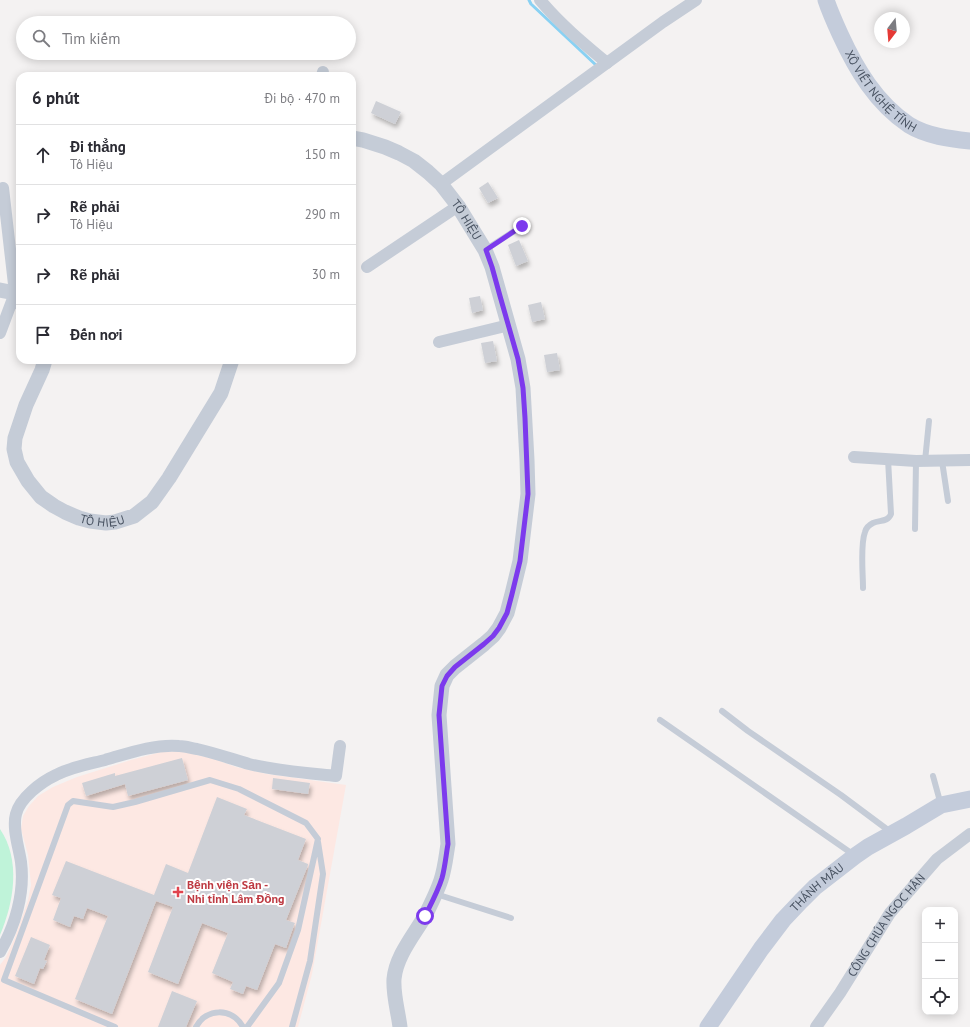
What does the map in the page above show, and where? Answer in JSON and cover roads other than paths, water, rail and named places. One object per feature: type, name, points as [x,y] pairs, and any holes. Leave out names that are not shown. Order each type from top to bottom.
[{"type":"main road","name":"XÔ VIẾT NGHỆ TĨNH","points":[[826,0],[850,55],[861,75],[878,98],[909,125],[922,131],[948,139],[970,141]]},
{"type":"main road","name":"THÁNH MẪU","points":[[708,1027],[761,949],[784,920],[815,887],[868,847],[941,805],[970,799]]},
{"type":"street","points":[[540,0],[554,17],[607,63]]},
{"type":"street","points":[[441,184],[663,22],[696,0]]},
{"type":"street","name":"TÔ HIỆU","points":[[356,139],[378,144],[399,153],[428,172],[441,184],[458,206],[486,250],[518,359],[523,388],[525,418],[528,494],[520,561],[507,613],[493,636],[455,667],[447,676],[442,686],[439,715],[448,844],[442,879],[436,894],[425,916],[400,957],[396,968],[394,989],[400,1027]]},
{"type":"street","points":[[3,188],[16,283]]},
{"type":"street","points":[[367,267],[458,206]]},
{"type":"street","points":[[0,290],[16,297]]},
{"type":"street","points":[[0,333],[16,302]]},
{"type":"street","points":[[439,342],[509,325]]},
{"type":"street","name":"TÔ HIỆU","points":[[44,364],[26,405],[15,438],[14,449],[17,462],[28,481],[41,497],[54,506],[79,518],[106,523],[115,522],[134,516],[152,502],[169,478],[221,393],[231,364]]},
{"type":"street","points":[[854,457],[921,461],[970,460]]},
{"type":"street","points":[[0,952],[6,942],[13,923],[21,889],[22,870],[15,825],[16,814],[22,802],[39,785],[70,769],[164,745],[181,746],[280,770],[336,776],[340,746]]},
{"type":"street","name":"CÔNG CHÚA NGỌC HÂN","points":[[816,1027],[840,994],[890,913],[937,859],[970,834]]},
{"type":"lane","points":[[486,250],[522,226]]},
{"type":"lane","points":[[915,528],[921,461],[930,422]]},
{"type":"lane","points":[[862,588],[862,541],[865,530],[872,524],[887,519],[891,514],[888,459]]},
{"type":"lane","points":[[942,461],[948,501]]},
{"type":"lane","points":[[722,711],[748,731],[841,795],[893,834]]},
{"type":"lane","points":[[660,720],[855,856]]},
{"type":"lane","points":[[933,776],[941,805]]},
{"type":"lane","points":[[115,1027],[4,980],[68,805],[73,801],[113,808],[210,780],[239,789],[306,823],[318,839],[324,874],[310,961],[292,1027]]},
{"type":"lane","points":[[247,1027],[279,983],[298,930],[318,839]]},
{"type":"lane","points":[[436,894],[511,918]]},
{"type":"lane","points":[[196,1027],[202,1019],[209,1014],[218,1012],[227,1013],[234,1017],[243,1027]]},
{"type":"waterway","points":[[529,0],[531,4],[598,67]]},
{"type":"place","name":"Bệnh viện Sản - Nhi tỉnh Lâm Đồng","points":[[178,892]]}]
